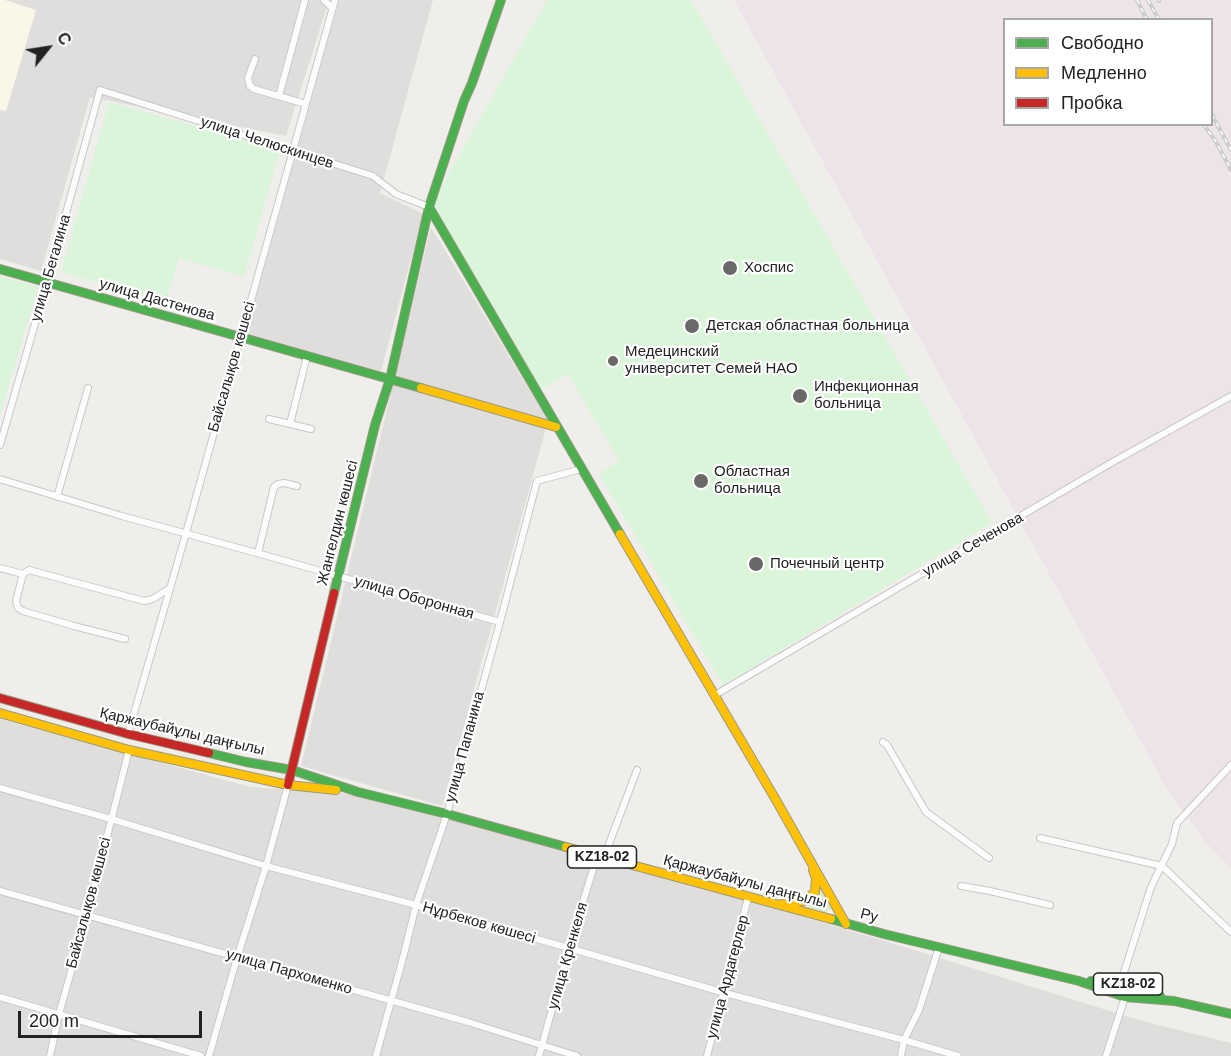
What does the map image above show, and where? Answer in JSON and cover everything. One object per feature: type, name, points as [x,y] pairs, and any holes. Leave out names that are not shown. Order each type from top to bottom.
[{"type":"main road","name":"Жангелдин көшесі","points":[[288,785],[375,425],[390,379],[429,207],[501,0]]},
{"type":"main road","points":[[429,207],[556,427],[715,694],[846,924]]},
{"type":"main road","name":"улица Дастенова","points":[[0,269],[556,427]]},
{"type":"main road","name":"Қаржаубайұлы даңғылы","points":[[0,698],[128,734],[246,762],[292,770],[358,792],[447,814],[846,924]]},
{"type":"main road","name":"Қаржаубайұлы даңғылы","points":[[0,713],[129,750],[288,785],[358,792]]},
{"type":"main road","points":[[760,901],[787,904],[804,901],[815,892],[816,878],[807,853]]},
{"type":"main road","points":[[833,901],[854,922],[884,934]]},
{"type":"main road","name":"Ру","points":[[846,924],[884,934]]},
{"type":"main road","name":"KZ18-02","points":[[884,934],[1079,981],[1128,996],[1174,1001],[1230,1012]]},
{"type":"main road","name":"KZ18-02","points":[[1079,981],[1118,982],[1133,985],[1174,1001]]},
{"type":"main road","name":"KZ18-02","points":[[1112,992],[1112,986],[1118,982]]},
{"type":"main road","name":"KZ18-02","points":[[1128,996],[1133,985]]},
{"type":"street","points":[[279,96],[304,0]]},
{"type":"street","points":[[324,0],[332,8]]},
{"type":"street","name":"Байсалықов көшесі","points":[[128,734],[335,0]]},
{"type":"street","points":[[255,59],[248,78],[254,90],[306,104]]},
{"type":"street","name":"улица Челюскинцев","points":[[100,90],[373,176],[396,194],[429,207]]},
{"type":"street","name":"улица Бегалина","points":[[0,445],[100,90]]},
{"type":"street","points":[[290,424],[307,356]]},
{"type":"street","points":[[57,496],[88,388]]},
{"type":"street","name":"улица Сеченова","points":[[715,694],[1231,396]]},
{"type":"street","points":[[269,419],[311,429]]},
{"type":"street","name":"улица Папанина","points":[[376,1056],[416,905],[447,814],[537,481],[581,469]]},
{"type":"street","name":"улица Оборонная","points":[[0,479],[500,622]]},
{"type":"street","points":[[258,553],[274,488],[284,483],[297,486]]},
{"type":"street","points":[[0,568],[23,574]]},
{"type":"street","points":[[125,639],[18,608],[16,601],[23,574],[29,570],[144,601],[153,599],[170,588]]},
{"type":"street","points":[[883,742],[887,745],[926,812],[989,858]]},
{"type":"street","name":"Байсалықов көшесі","points":[[50,1056],[129,750]]},
{"type":"street","points":[[1118,982],[1151,887],[1172,844],[1177,823],[1231,765]]},
{"type":"street","name":"улица Кренкеля","points":[[539,1056],[569,948],[601,856],[637,770]]},
{"type":"street","name":"Жангелдин көшесі","points":[[209,1056],[288,785]]},
{"type":"street","name":"Нұрбеков көшесі","points":[[0,788],[266,866],[416,905],[724,993],[958,1056]]},
{"type":"street","points":[[1040,838],[1162,866],[1231,932]]},
{"type":"street","points":[[961,886],[1050,905]]},
{"type":"street","name":"улица Пархоменко","points":[[0,891],[468,1022],[577,1056]]},
{"type":"street","name":"улица Ардагерлер","points":[[707,1056],[748,898]]},
{"type":"street","points":[[901,1056],[904,1040],[919,1010],[939,947]]},
{"type":"street","points":[[1106,1056],[1128,996]]},
{"type":"street","points":[[0,997],[201,1056]]},
{"type":"shaded area","points":[[0,0],[329,0],[286,136],[90,97],[41,271],[0,259]]},
{"type":"shaded area","points":[[0,0],[36,10],[6,111],[0,110]]},
{"type":"shaded area","points":[[339,0],[433,0],[380,193],[423,214],[381,371],[246,333]]},
{"type":"shaded area","points":[[734,0],[1231,0],[1231,868],[1206,843],[1167,789]]},
{"type":"shaded area","points":[[431,227],[548,421],[442,806],[301,766]]},
{"type":"shaded area","points":[[0,719],[251,787],[377,796],[644,870],[885,941],[1142,1021],[1231,1043],[1231,1056],[0,1056]]},
{"type":"green space","points":[[547,0],[691,0],[992,523],[723,685],[599,474],[619,461],[568,374],[538,391],[434,208],[438,193]]},
{"type":"green space","points":[[109,102],[280,150],[244,277],[179,258],[166,302],[61,272]]},
{"type":"green space","points":[[0,276],[38,287],[0,415]]},
{"type":"green space","points":[[822,879],[832,909],[824,913],[800,904]]},
{"type":"railway","points":[[1137,0],[1146,18]]},
{"type":"railway","points":[[1148,0],[1158,18]]},
{"type":"railway","points":[[1213,117],[1231,150]]},
{"type":"railway","points":[[1204,126],[1231,170]]},
{"type":"traffic: fast","points":[[501,0],[429,207],[620,534]]},
{"type":"traffic: fast","points":[[334,593],[375,425],[390,379],[429,207]]},
{"type":"traffic: fast","points":[[0,269],[421,388]]},
{"type":"traffic: fast","points":[[209,753],[292,770],[358,792],[566,847]]},
{"type":"traffic: fast","points":[[831,919],[1079,981],[1125,997],[1174,1001],[1231,1014]]},
{"type":"traffic: fast","points":[[1091,981],[1121,982],[1160,996]]},
{"type":"traffic: slow","points":[[421,388],[556,427]]},
{"type":"traffic: slow","points":[[620,534],[846,924]]},
{"type":"traffic: slow","points":[[0,713],[129,750],[288,785],[336,790]]},
{"type":"traffic: slow","points":[[566,847],[831,919]]},
{"type":"traffic: slow","points":[[782,904],[804,901],[815,892],[816,878],[813,870]]},
{"type":"traffic: jam","points":[[288,785],[334,593]]},
{"type":"traffic: jam","points":[[0,698],[128,734],[209,753]]},
{"type":"place","name":"Хоспис","points":[[730,268]]},
{"type":"place","name":"Детская областная больница","points":[[692,326]]},
{"type":"place","name":"Медецинский университет Семей НАО","points":[[613,361]]},
{"type":"place","name":"Инфекционная больница","points":[[800,396]]},
{"type":"place","name":"Областная больница","points":[[701,481]]},
{"type":"place","name":"Почечный центр","points":[[756,564]]}]
